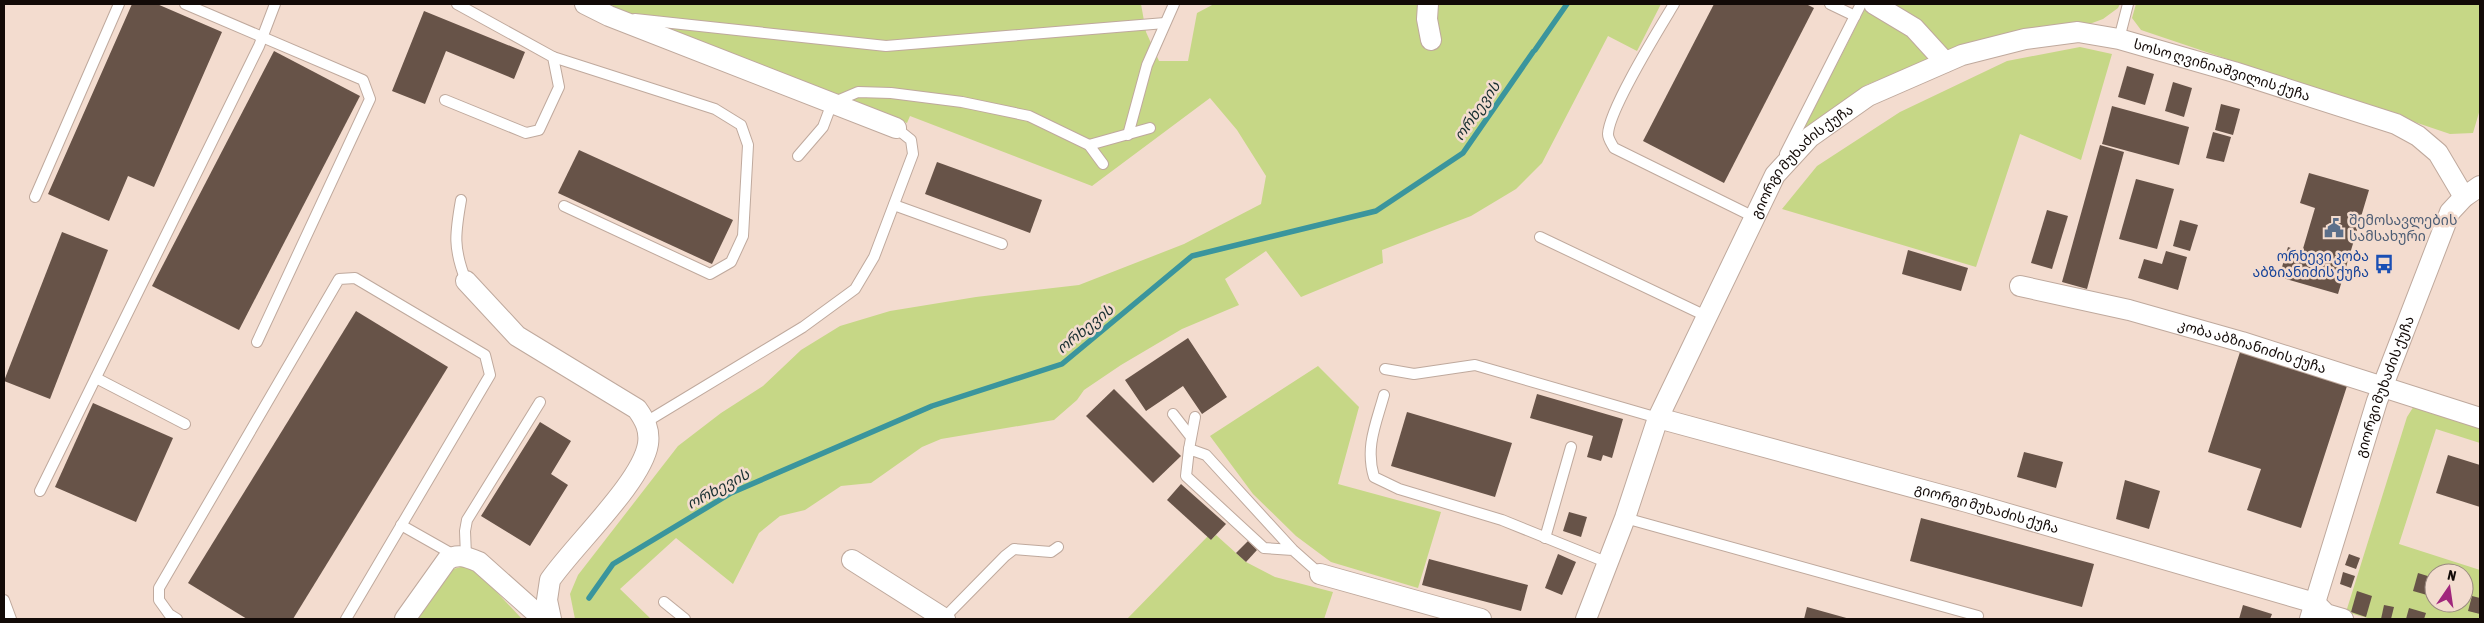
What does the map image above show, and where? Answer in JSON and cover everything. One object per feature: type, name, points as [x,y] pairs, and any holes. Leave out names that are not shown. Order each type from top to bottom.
[{"type":"street","points":[[585,4],[609,16],[896,128]]},
{"type":"street","points":[[1428,4],[1427,19],[1431,40]]},
{"type":"street","points":[[1874,4],[1914,28],[1945,62]]},
{"type":"street","name":"სოსო ღვინიაშვილის ქუჩა","points":[[1945,62],[1962,55],[2025,39],[2078,32],[2119,38],[2234,72],[2396,124],[2418,136],[2438,153],[2472,192]]},
{"type":"street","name":"გიორგი მუხაძის ქუჩა","points":[[1586,619],[1606,562],[1625,518],[1658,418],[1775,175],[1810,137],[1868,96],[1945,62]]},
{"type":"street","name":"გიორგი მუხაძის ქუჩა","points":[[1658,418],[1967,502],[2312,611],[2381,388],[2450,212],[2472,192]]},
{"type":"street","points":[[466,281],[517,336],[637,409],[646,422],[648,442],[644,458],[634,478],[550,580],[547,600],[551,619]]},
{"type":"street","name":"კობა აბზიანიძის ქუჩა","points":[[2020,286],[2129,310],[2242,342],[2381,388],[2480,418]]},
{"type":"street","points":[[405,619],[447,560],[466,558],[543,619]]},
{"type":"street","points":[[852,560],[945,619]]},
{"type":"street","points":[[1320,574],[1481,619]]},
{"type":"street","points":[[2312,611],[2343,619]]},
{"type":"lane","points":[[35,198],[119,4]]},
{"type":"lane","points":[[185,4],[363,80],[370,99],[257,342]]},
{"type":"lane","points":[[40,491],[262,37],[275,4]]},
{"type":"lane","points":[[457,4],[553,57],[715,109],[741,126],[748,145],[743,236],[731,262],[710,274],[564,206]]},
{"type":"lane","points":[[1128,134],[1147,65],[1174,4]]},
{"type":"lane","points":[[1674,4],[1630,82],[1611,123],[1608,136],[1614,148],[1754,217]]},
{"type":"lane","points":[[1830,4],[1855,16]]},
{"type":"lane","points":[[1775,175],[1861,4]]},
{"type":"lane","points":[[2119,38],[2128,4]]},
{"type":"lane","points":[[609,16],[886,46],[1165,23]]},
{"type":"lane","points":[[445,100],[526,133],[539,130],[559,87],[553,57]]},
{"type":"lane","points":[[798,156],[823,126],[832,103],[858,92],[891,93],[962,102],[1029,116],[1089,145],[1103,164]]},
{"type":"lane","points":[[646,422],[795,332],[855,289],[874,257],[913,154],[911,140],[896,128]]},
{"type":"lane","points":[[1089,145],[1150,128]]},
{"type":"lane","points":[[461,200],[455,232],[456,258],[466,281]]},
{"type":"lane","points":[[894,205],[1002,244]]},
{"type":"lane","points":[[1540,237],[1706,316]]},
{"type":"lane","points":[[177,619],[169,614],[159,600],[159,588],[340,279],[355,278],[485,355],[490,375],[346,619]]},
{"type":"lane","points":[[1385,369],[1414,374],[1474,365],[1658,418]]},
{"type":"lane","points":[[96,378],[185,424]]},
{"type":"lane","points":[[1384,394],[1372,436],[1369,460],[1374,477],[1399,489],[1502,520],[1606,562]]},
{"type":"lane","points":[[401,525],[466,558],[465,531],[467,520],[540,402]]},
{"type":"lane","points":[[1173,414],[1191,437]]},
{"type":"lane","points":[[1195,417],[1188,448],[1186,476],[1264,548],[1293,550]]},
{"type":"lane","points":[[1545,538],[1571,447]]},
{"type":"lane","points":[[1188,448],[1206,455],[1293,550],[1320,574]]},
{"type":"lane","points":[[1625,518],[1978,616]]},
{"type":"lane","points":[[945,619],[1014,549],[1051,552],[1058,547]]},
{"type":"lane","points":[[4,600],[11,619]]},
{"type":"lane","points":[[664,602],[685,619]]},
{"type":"green space","points":[[605,4],[1141,4],[1146,32],[1159,61],[1188,61],[1197,13],[1214,4],[1661,4],[1637,51],[1608,36],[1542,163],[1516,189],[1471,216],[1382,250],[1383,263],[1301,297],[1266,251],[1225,279],[1239,305],[1182,329],[1121,365],[1084,390],[1077,400],[1054,420],[941,439],[922,447],[871,483],[841,486],[805,510],[780,516],[759,533],[733,584],[676,538],[620,589],[651,619],[575,619],[570,594],[578,575],[678,446],[721,413],[763,386],[801,350],[840,326],[890,311],[976,297],[1079,285],[1184,244],[1261,204],[1266,176],[1237,130],[1210,98],[1092,186],[910,116],[907,123]]},
{"type":"green space","points":[[1861,4],[2120,4],[2118,8],[2103,19],[2084,26],[2047,26],[1979,40],[1866,85],[1799,138],[1866,7]]},
{"type":"green space","points":[[2136,4],[2480,4],[2480,109],[2473,133],[2450,134],[2141,30],[2132,18]]},
{"type":"green space","points":[[2080,47],[2112,54],[2081,160],[2020,134],[1976,267],[1782,209],[1817,166],[1900,112],[2007,61]]},
{"type":"green space","points":[[1318,366],[1359,407],[1338,484],[1441,512],[1418,588],[1331,562],[1296,536],[1253,494],[1210,436]]},
{"type":"green space","points":[[2414,406],[2480,425],[2480,443],[2436,429],[2399,544],[2458,563],[2424,563],[2424,613],[2474,613],[2474,568],[2480,570],[2480,619],[2371,619],[2346,612],[2407,417]]},
{"type":"green space","points":[[1216,535],[1246,562],[1275,577],[1333,592],[1324,619],[1127,619],[1208,536],[1211,540]]},
{"type":"green space","points":[[464,566],[476,570],[522,619],[413,619],[450,570]]},
{"type":"building","points":[[132,4],[157,4],[222,32],[154,187],[128,176],[109,221],[48,194]]},
{"type":"building","points":[[1714,4],[1806,4],[1814,8],[1724,183],[1643,141]]},
{"type":"building","points":[[424,11],[525,52],[514,79],[446,51],[425,104],[392,91]]},
{"type":"building","points":[[274,51],[360,96],[239,330],[152,286]]},
{"type":"building","points":[[2127,66],[2154,74],[2145,105],[2118,97]]},
{"type":"building","points":[[2173,82],[2192,88],[2184,117],[2165,111]]},
{"type":"building","points":[[2221,104],[2240,109],[2233,135],[2215,130]]},
{"type":"building","points":[[2112,106],[2189,127],[2179,165],[2102,144]]},
{"type":"building","points":[[2213,132],[2231,137],[2224,162],[2206,158]]},
{"type":"building","points":[[2100,145],[2124,152],[2087,289],[2062,282]]},
{"type":"building","points":[[579,150],[733,220],[712,264],[558,193]]},
{"type":"building","points":[[937,162],[1042,200],[1030,233],[925,194]]},
{"type":"building","name":"შემოსავლების სამსახური","points":[[2309,173],[2369,190],[2338,294],[2279,277],[2288,247],[2302,252],[2315,208],[2300,203]]},
{"type":"building","points":[[2136,179],[2174,189],[2157,249],[2119,239]]},
{"type":"building","points":[[2047,210],[2068,216],[2052,269],[2031,263]]},
{"type":"building","points":[[2180,220],[2198,225],[2190,251],[2173,246]]},
{"type":"building","points":[[62,232],[108,250],[50,399],[4,381]]},
{"type":"building","points":[[1908,250],[1968,268],[1961,291],[1902,274]]},
{"type":"building","points":[[2166,251],[2187,257],[2178,290],[2138,278],[2144,259],[2162,264]]},
{"type":"building","points":[[356,311],[448,367],[293,619],[247,619],[188,583]]},
{"type":"building","points":[[1188,338],[1227,397],[1202,414],[1183,386],[1146,411],[1125,380]]},
{"type":"building","points":[[2240,352],[2347,386],[2301,528],[2247,510],[2261,469],[2208,452]]},
{"type":"building","points":[[1114,389],[1181,456],[1153,483],[1086,416]]},
{"type":"building","points":[[1537,394],[1623,419],[1612,458],[1603,455],[1601,461],[1587,457],[1593,436],[1530,418]]},
{"type":"building","points":[[93,403],[173,438],[136,522],[55,487]]},
{"type":"building","points":[[1407,412],[1512,443],[1495,497],[1391,466]]},
{"type":"building","points":[[540,422],[571,441],[551,474],[568,485],[530,546],[481,516]]},
{"type":"building","points":[[2024,452],[2063,462],[2056,488],[2017,477]]},
{"type":"building","points":[[2448,455],[2480,465],[2480,507],[2436,493]]},
{"type":"building","points":[[2125,480],[2160,491],[2149,529],[2116,519]]},
{"type":"building","points":[[1181,484],[1226,524],[1211,540],[1167,500]]},
{"type":"building","points":[[1569,512],[1587,517],[1581,537],[1563,531]]},
{"type":"building","points":[[1921,518],[2094,564],[2082,607],[1910,561]]},
{"type":"building","points":[[1248,541],[1257,550],[1246,562],[1236,553]]},
{"type":"building","points":[[1558,554],[1576,562],[1562,595],[1545,588]]},
{"type":"building","points":[[2349,554],[2360,558],[2356,569],[2345,565]]},
{"type":"building","points":[[1429,559],[1528,585],[1521,611],[1422,585]]},
{"type":"building","points":[[2343,572],[2355,576],[2351,588],[2340,584]]},
{"type":"building","points":[[2418,573],[2424,575],[2424,594],[2413,591]]},
{"type":"building","points":[[2357,591],[2372,596],[2366,617],[2351,612]]},
{"type":"building","points":[[2474,596],[2480,598],[2480,614],[2474,612]]},
{"type":"building","points":[[2243,605],[2272,614],[2270,619],[2239,619]]},
{"type":"building","points":[[2384,605],[2394,607],[2391,619],[2381,619]]},
{"type":"building","points":[[1807,607],[1850,619],[1804,619]]},
{"type":"building","points":[[2409,608],[2426,613],[2424,619],[2406,619]]},
{"type":"waterway","name":"ორხევის","points":[[1535,50],[1567,4]]},
{"type":"waterway","name":"ორხევის","points":[[589,598],[613,564],[731,493],[932,406],[1062,364],[1192,256],[1376,211],[1463,153],[1533,52]]},
{"type":"place","name":"შემოსავლების სამსახური","points":[[2334,228]]},
{"type":"place","name":"ორხევი კობა აბზიანიძის ქუჩა","points":[[2384,264]]}]
